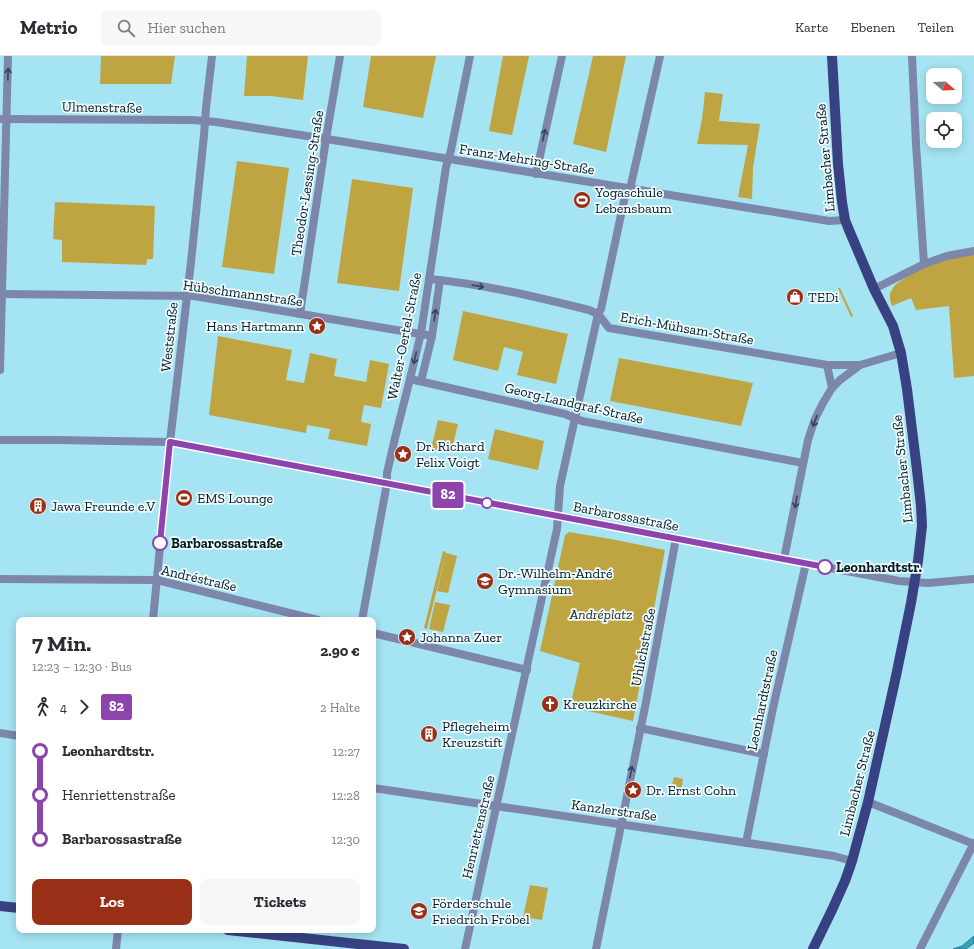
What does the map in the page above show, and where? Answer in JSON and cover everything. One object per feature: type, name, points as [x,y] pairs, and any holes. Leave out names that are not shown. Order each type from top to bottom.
[{"type":"main road","name":"Limbacher Straße","points":[[813,949],[835,905],[852,861],[868,802],[896,676],[914,582],[921,532],[921,506],[907,389],[901,353],[893,326],[874,288],[845,220],[840,196],[832,56]]},
{"type":"main road","points":[[0,906],[16,908]]},
{"type":"main road","points":[[283,933],[301,934],[404,949]]},
{"type":"street","points":[[0,370],[3,119],[8,56]]},
{"type":"street","name":"Weststraße","points":[[152,617],[212,56]]},
{"type":"street","name":"Theodor-Lessing-Straße","points":[[300,314],[340,56]]},
{"type":"street","name":"Walter-Oertel-Straße","points":[[363,617],[395,438],[421,333],[445,174],[470,56]]},
{"type":"street","points":[[536,174],[562,56]]},
{"type":"street","name":"Henriettenstraße","points":[[465,949],[557,529],[560,486],[598,314],[601,309],[625,196],[630,189],[660,56]]},
{"type":"street","points":[[912,56],[924,264]]},
{"type":"street","name":"Ulmenstraße","points":[[3,119],[205,121]]},
{"type":"street","name":"Franz-Mehring-Straße","points":[[205,121],[326,139],[829,221],[845,220]]},
{"type":"street","points":[[874,288],[924,264],[947,256],[974,251]]},
{"type":"street","name":"Erich-Mühsam-Straße","points":[[429,279],[520,294],[589,310],[598,314],[609,328],[827,365],[860,365],[901,353]]},
{"type":"street","name":"Walter-Oertel-Straße","points":[[421,380],[432,336],[440,280]]},
{"type":"street","name":"Hübschmannstraße","points":[[1,294],[186,296],[432,336]]},
{"type":"street","points":[[827,365],[832,388]]},
{"type":"street","points":[[784,559],[808,440],[815,419],[822,403],[832,388],[860,365]]},
{"type":"street","name":"Georg-Landgraf-Straße","points":[[410,379],[421,380],[565,414],[582,421],[803,463]]},
{"type":"street","name":"Barbarossastraße","points":[[0,440],[170,442],[899,581],[936,583],[974,580]]},
{"type":"street","name":"Uhlichstraße","points":[[596,949],[647,694],[676,538]]},
{"type":"street","name":"Leonhardtstraße","points":[[746,843],[773,708],[806,563]]},
{"type":"street","name":"Andréstraße","points":[[0,579],[157,580],[306,617]]},
{"type":"street","points":[[376,634],[527,670]]},
{"type":"street","points":[[640,728],[764,754]]},
{"type":"street","points":[[0,733],[16,736]]},
{"type":"street","name":"Kanzlerstraße","points":[[376,788],[834,856],[852,861]]},
{"type":"street","points":[[868,802],[974,843],[920,949]]},
{"type":"street","points":[[116,949],[118,933]]},
{"type":"green space","points":[[101,56],[175,56],[171,84],[100,84]]},
{"type":"green space","points":[[247,56],[308,56],[303,100],[271,96],[244,96]]},
{"type":"green space","points":[[371,56],[436,56],[423,118],[363,107]]},
{"type":"green space","points":[[503,56],[529,56],[512,135],[489,131]]},
{"type":"green space","points":[[593,56],[626,56],[606,152],[573,144]]},
{"type":"green space","points":[[705,92],[723,94],[719,121],[760,124],[753,168],[752,199],[738,197],[748,145],[697,144]]},
{"type":"green space","points":[[237,161],[289,168],[274,274],[222,267]]},
{"type":"green space","points":[[352,179],[413,188],[399,291],[337,283]]},
{"type":"green space","points":[[55,202],[155,206],[153,259],[147,259],[146,265],[62,262],[62,240],[53,239]]},
{"type":"green space","points":[[974,251],[974,376],[954,378],[949,306],[916,310],[911,298],[892,306],[890,293],[895,285],[924,264]]},
{"type":"green space","points":[[838,288],[840,288],[853,316],[851,317]]},
{"type":"green space","points":[[463,311],[568,334],[556,384],[517,375],[523,352],[504,347],[498,371],[453,360]]},
{"type":"green space","points":[[218,336],[292,350],[286,380],[304,383],[310,353],[337,359],[334,376],[366,382],[370,360],[389,364],[381,408],[364,405],[361,422],[371,424],[367,446],[328,439],[330,429],[307,425],[306,433],[209,415]]},
{"type":"green space","points":[[619,358],[753,383],[741,426],[610,401]]},
{"type":"green space","points":[[438,420],[458,424],[451,453],[431,449]]},
{"type":"green space","points":[[495,429],[544,441],[538,470],[488,459]]},
{"type":"green space","name":"Andréplatz","points":[[569,532],[665,550],[633,721],[570,707],[580,663],[540,651],[565,535]]},
{"type":"green space","points":[[443,551],[446,553],[427,629],[424,628]]},
{"type":"green space","points":[[446,553],[457,556],[448,593],[437,591]]},
{"type":"green space","points":[[435,602],[450,605],[443,632],[429,629]]},
{"type":"green space","points":[[674,777],[683,779],[681,791],[671,789]]},
{"type":"green space","points":[[530,885],[548,888],[542,920],[523,917]]},
{"type":"water","points":[[974,936],[974,943],[966,949],[953,949],[962,946]]},
{"type":"bus line","name":"82","points":[[160,543],[170,442],[825,567]]},
{"type":"place","name":"Yogaschule Lebensbaum","points":[[582,200]]},
{"type":"place","name":"TEDi","points":[[795,297]]},
{"type":"place","name":"Hans Hartmann","points":[[317,326]]},
{"type":"place","name":"Dr. Richard Felix Voigt","points":[[403,454]]},
{"type":"place","name":"EMS Lounge","points":[[184,498]]},
{"type":"place","name":"Jawa Freunde e.V","points":[[38,506]]},
{"type":"place","name":"Barbarossastraße","points":[[160,543]]},
{"type":"place","name":"Leonhardtstr.","points":[[825,567]]},
{"type":"place","name":"Dr.-Wilhelm-André Gymnasium","points":[[485,581]]},
{"type":"place","name":"Johanna Zuer","points":[[407,637]]},
{"type":"place","name":"Kreuzkirche","points":[[550,704]]},
{"type":"place","name":"Pflegeheim Kreuzstift","points":[[429,734]]},
{"type":"place","name":"Dr. Ernst Cohn","points":[[633,790]]},
{"type":"place","name":"Förderschule Friedrich Fröbel","points":[[419,911]]}]
